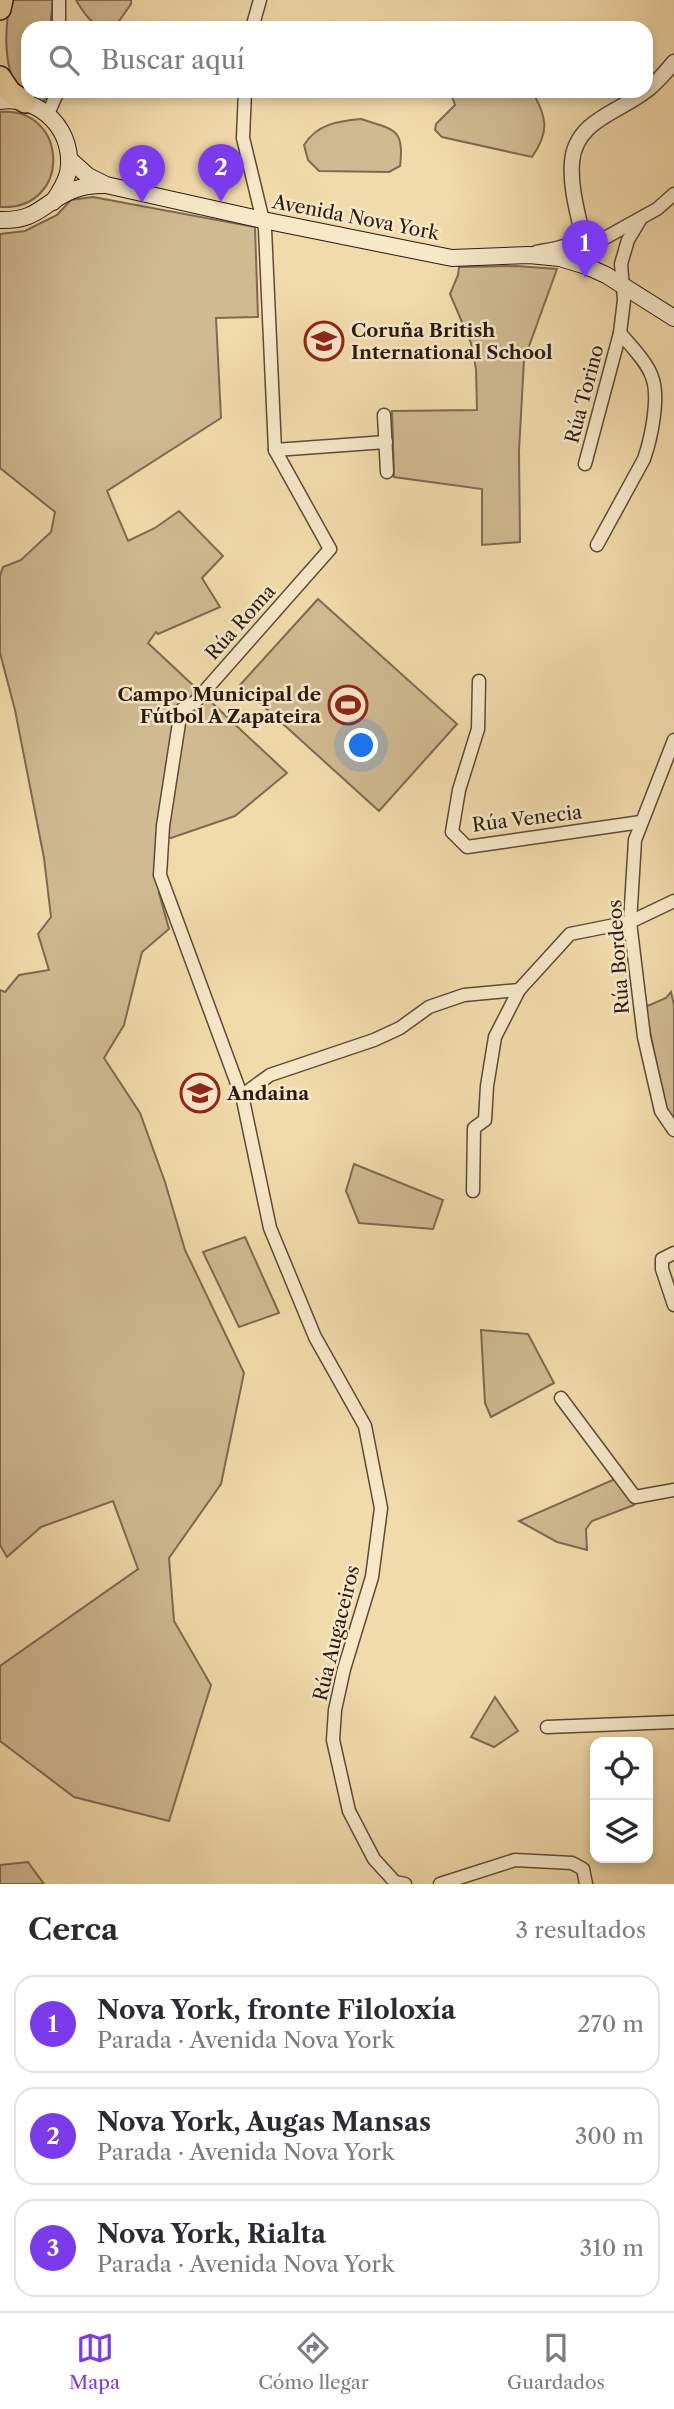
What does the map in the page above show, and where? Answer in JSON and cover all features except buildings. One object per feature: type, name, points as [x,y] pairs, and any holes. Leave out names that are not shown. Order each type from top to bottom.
[{"type":"highway","points":[[0,9],[2,0]]},
{"type":"highway","points":[[0,76],[10,92],[25,102]]},
{"type":"main road","points":[[0,101],[25,102],[48,114],[59,127],[66,142],[69,159],[62,189],[53,202]]},
{"type":"main road","points":[[69,159],[88,176],[106,185]]},
{"type":"main road","points":[[0,220],[29,217],[69,192],[86,186],[106,185]]},
{"type":"main road","name":"Avenida Nova York","points":[[106,185],[263,220],[452,257],[529,255],[559,258],[586,266],[674,318]]},
{"type":"street","points":[[59,0],[59,21]]},
{"type":"street","points":[[254,21],[260,0]]},
{"type":"street","points":[[653,86],[674,62]]},
{"type":"street","points":[[48,114],[55,98]]},
{"type":"street","name":"Rúa Roma","points":[[243,1093],[160,875],[163,825],[181,710],[195,702],[330,549],[275,450],[263,220],[243,138],[245,98]]},
{"type":"street","points":[[587,254],[572,179],[573,155],[578,140],[590,125],[635,98]]},
{"type":"street","points":[[587,254],[600,240],[657,209],[674,194]]},
{"type":"street","name":"Rúa Torino","points":[[585,464],[620,333],[624,300],[621,264],[624,251],[640,219]]},
{"type":"street","points":[[529,255],[570,243],[580,238],[582,233]]},
{"type":"street","name":"Avenida Nova York","points":[[559,258],[582,261],[587,254]]},
{"type":"street","name":"Rúa Torino","points":[[597,545],[644,459],[655,399],[652,377],[620,333]]},
{"type":"street","points":[[384,415],[387,472]]},
{"type":"street","points":[[275,450],[386,442]]},
{"type":"street","name":"Rúa Venecia","points":[[479,681],[478,729],[459,790],[452,832],[467,847],[641,822]]},
{"type":"street","name":"Rúa Bordeos","points":[[674,740],[635,840],[631,922],[644,1037],[661,1111],[674,1130]]},
{"type":"street","points":[[473,1191],[474,1128],[485,1120],[486,1086],[495,1037],[519,990],[570,934],[631,922],[674,901]]},
{"type":"street","points":[[243,1093],[270,1075],[374,1040],[400,1028],[429,1007],[464,995],[519,990]]},
{"type":"street","name":"Rúa Augaceiros","points":[[243,1093],[270,1228],[315,1337],[365,1426],[381,1508],[372,1577],[344,1669],[335,1710],[333,1740],[349,1811],[374,1859],[395,1882],[405,1884]]},
{"type":"street","points":[[674,1254],[662,1259],[662,1269],[674,1305]]},
{"type":"street","points":[[562,1398],[635,1497],[674,1490]]},
{"type":"street","points":[[547,1727],[674,1722]]},
{"type":"street","points":[[440,1884],[516,1860],[572,1863],[583,1868],[586,1884]]},
{"type":"shaded area","points":[[12,0],[53,0],[51,21],[21,21],[21,90],[11,74],[8,62],[6,35]]},
{"type":"shaded area","points":[[76,0],[131,0],[119,21],[92,21]]},
{"type":"shaded area","points":[[452,98],[536,98],[544,124],[538,148],[532,157],[442,137],[435,130],[436,124],[455,105]]},
{"type":"shaded area","points":[[0,112],[23,115],[39,125],[50,140],[53,159],[50,177],[40,193],[24,204],[0,207]]},
{"type":"shaded area","points":[[361,119],[394,132],[401,144],[400,166],[389,172],[319,171],[308,160],[304,145],[315,132],[336,123]]},
{"type":"shaded area","points":[[93,197],[255,227],[258,317],[216,318],[221,418],[107,491],[128,541],[155,528],[179,511],[223,556],[202,578],[220,607],[158,634],[156,632],[148,643],[287,773],[235,816],[171,838],[167,837],[159,893],[169,929],[142,952],[124,1025],[104,1058],[140,1113],[165,1182],[185,1250],[244,1373],[221,1484],[169,1558],[174,1621],[211,1685],[169,1821],[74,1797],[0,1741],[0,1666],[138,1569],[113,1501],[41,1527],[7,1557],[0,1545],[0,990],[5,992],[19,975],[49,970],[38,934],[51,917],[44,858],[15,710],[0,653],[0,576],[3,567],[21,560],[51,532],[55,512],[0,468],[0,234],[25,231],[57,215],[71,200]]},
{"type":"shaded area","points":[[516,266],[557,269],[524,360],[519,451],[520,542],[482,545],[482,489],[394,477],[392,411],[477,410],[476,369],[471,343],[450,294],[459,267]]},
{"type":"shaded area","name":"Campo Municipal de Fútbol A Zapateira","points":[[318,599],[457,724],[379,811],[240,685]]},
{"type":"shaded area","points":[[671,992],[674,1005],[674,1120],[666,1110],[645,1007],[666,998]]},
{"type":"shaded area","points":[[354,1164],[443,1200],[433,1229],[359,1223],[346,1191]]},
{"type":"shaded area","points":[[245,1237],[279,1313],[239,1327],[203,1252]]},
{"type":"shaded area","points":[[481,1330],[528,1334],[554,1383],[491,1417],[485,1403]]},
{"type":"shaded area","points":[[615,1479],[634,1505],[592,1521],[586,1529],[587,1550],[557,1542],[519,1521]]},
{"type":"shaded area","points":[[495,1697],[518,1731],[494,1747],[471,1737]]},
{"type":"shaded area","points":[[28,1862],[44,1884],[0,1884],[0,1865]]},
{"type":"place","name":"Nova York, Augas Mansas","points":[[221,202]]},
{"type":"place","name":"Nova York, Rialta","points":[[142,203]]},
{"type":"place","name":"Nova York, fronte Filoloxía","points":[[585,278]]},
{"type":"place","name":"Coruña British International School","points":[[324,341]]},
{"type":"place","name":"Campo Municipal de Fútbol A Zapateira","points":[[348,705]]},
{"type":"place","name":"Andaina","points":[[200,1093]]}]
